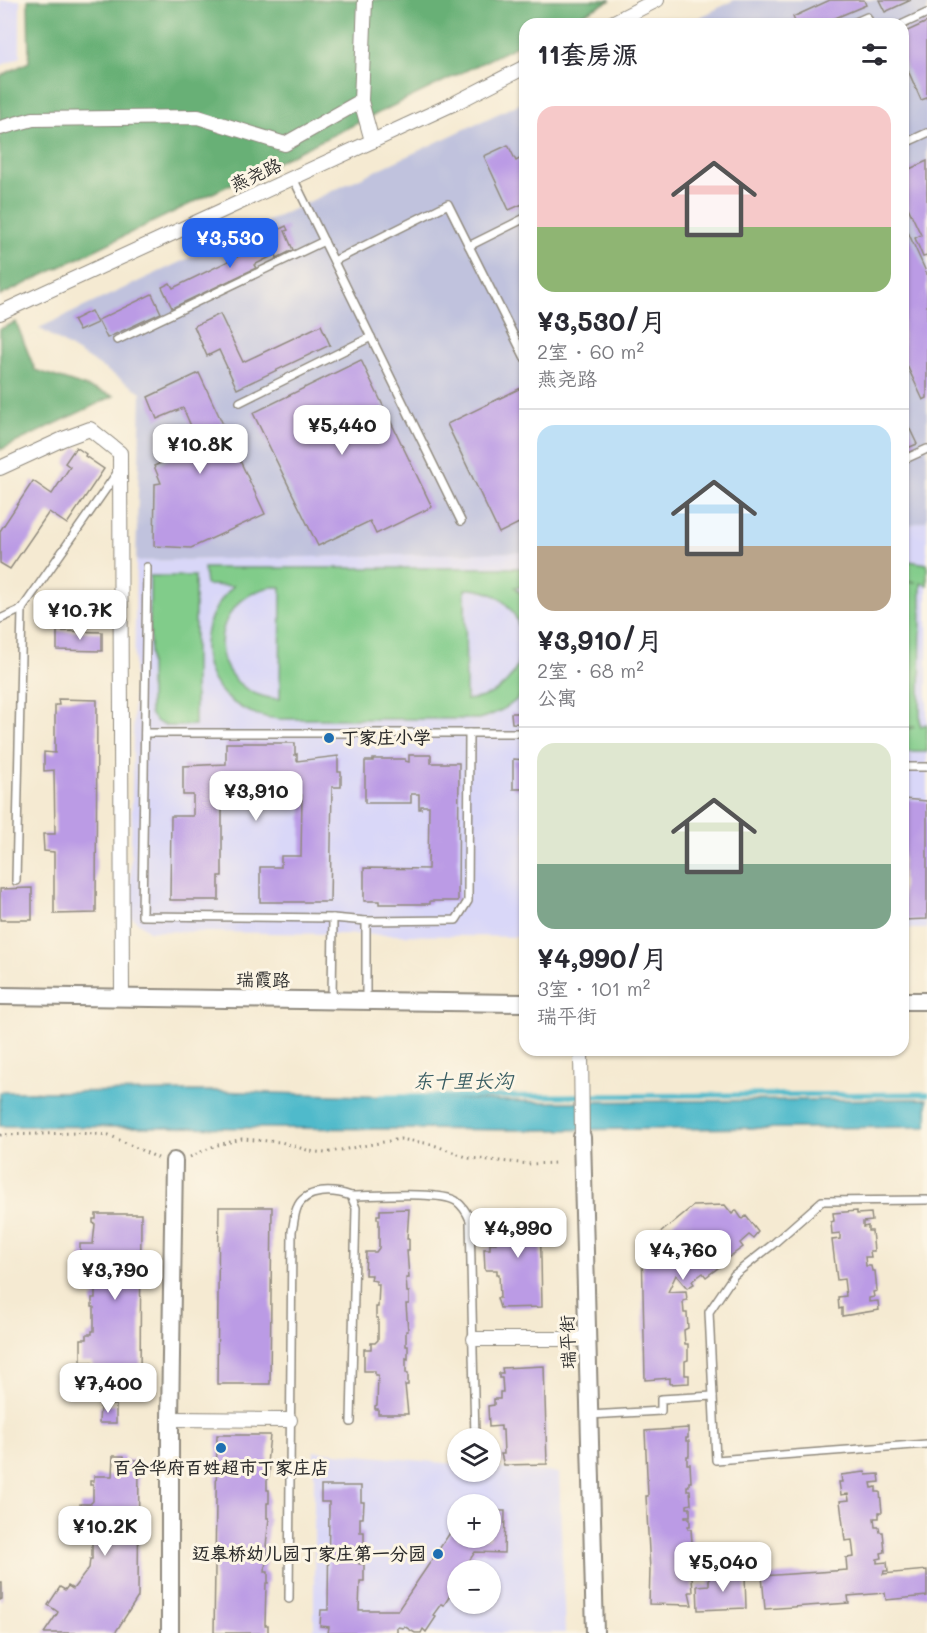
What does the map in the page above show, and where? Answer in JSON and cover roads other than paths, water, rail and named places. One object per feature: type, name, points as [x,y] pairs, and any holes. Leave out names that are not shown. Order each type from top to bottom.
[{"type":"street","points":[[365,0],[361,101],[372,141]]},
{"type":"street","points":[[622,18],[657,0]]},
{"type":"street","name":"燕尧路","points":[[0,313],[455,103],[519,70]]},
{"type":"street","points":[[0,128],[33,119],[198,117],[285,144],[361,101]]},
{"type":"street","points":[[0,468],[90,429],[120,453],[122,997]]},
{"type":"street","name":"瑞霞路","points":[[0,996],[519,1003]]},
{"type":"street","points":[[909,1001],[927,1001]]},
{"type":"street","name":"瑞平街","points":[[581,1056],[595,1633]]},
{"type":"street","points":[[170,1633],[170,1419],[174,1161]]},
{"type":"street","points":[[474,1339],[587,1339]]},
{"type":"street","points":[[170,1419],[290,1420]]},
{"type":"lane","points":[[909,21],[927,13]]},
{"type":"lane","points":[[909,141],[927,133]]},
{"type":"lane","points":[[293,178],[461,521]]},
{"type":"lane","points":[[334,261],[448,204],[519,346]]},
{"type":"lane","points":[[469,246],[519,221]]},
{"type":"lane","points":[[117,340],[324,241]]},
{"type":"lane","points":[[240,402],[371,337]]},
{"type":"lane","points":[[909,457],[927,449]]},
{"type":"lane","points":[[0,619],[22,609],[120,469]]},
{"type":"lane","points":[[147,567],[142,916],[333,918],[366,921],[456,920],[468,901],[469,734]]},
{"type":"lane","points":[[16,881],[22,609]]},
{"type":"lane","points":[[145,734],[519,734]]},
{"type":"lane","points":[[909,768],[927,768]]},
{"type":"lane","points":[[332,1000],[333,918]]},
{"type":"lane","points":[[366,921],[366,1000]]},
{"type":"lane","points":[[289,1599],[292,1231],[296,1209],[303,1198],[312,1193],[344,1193],[351,1196],[440,1196],[455,1200],[464,1209],[471,1220],[475,1428]]},
{"type":"lane","points":[[351,1196],[356,1208],[351,1422]]},
{"type":"lane","points":[[927,1200],[822,1201],[734,1275],[709,1312],[716,1460],[927,1444]]},
{"type":"lane","points":[[589,1415],[661,1411],[661,1399],[713,1396]]},
{"type":"water","points":[[216,1091],[545,1102],[927,1099],[927,1127],[533,1130],[0,1126],[0,1092]]},
{"type":"waterway","name":"东十里长沟","points":[[380,1097],[927,1094]]},
{"type":"place","name":"丁家庄小学","points":[[329,738]]},
{"type":"place","name":"百合华府百姓超市丁家庄店","points":[[221,1448]]},
{"type":"place","name":"迈皋桥幼儿园丁家庄第一分园","points":[[438,1554]]}]
